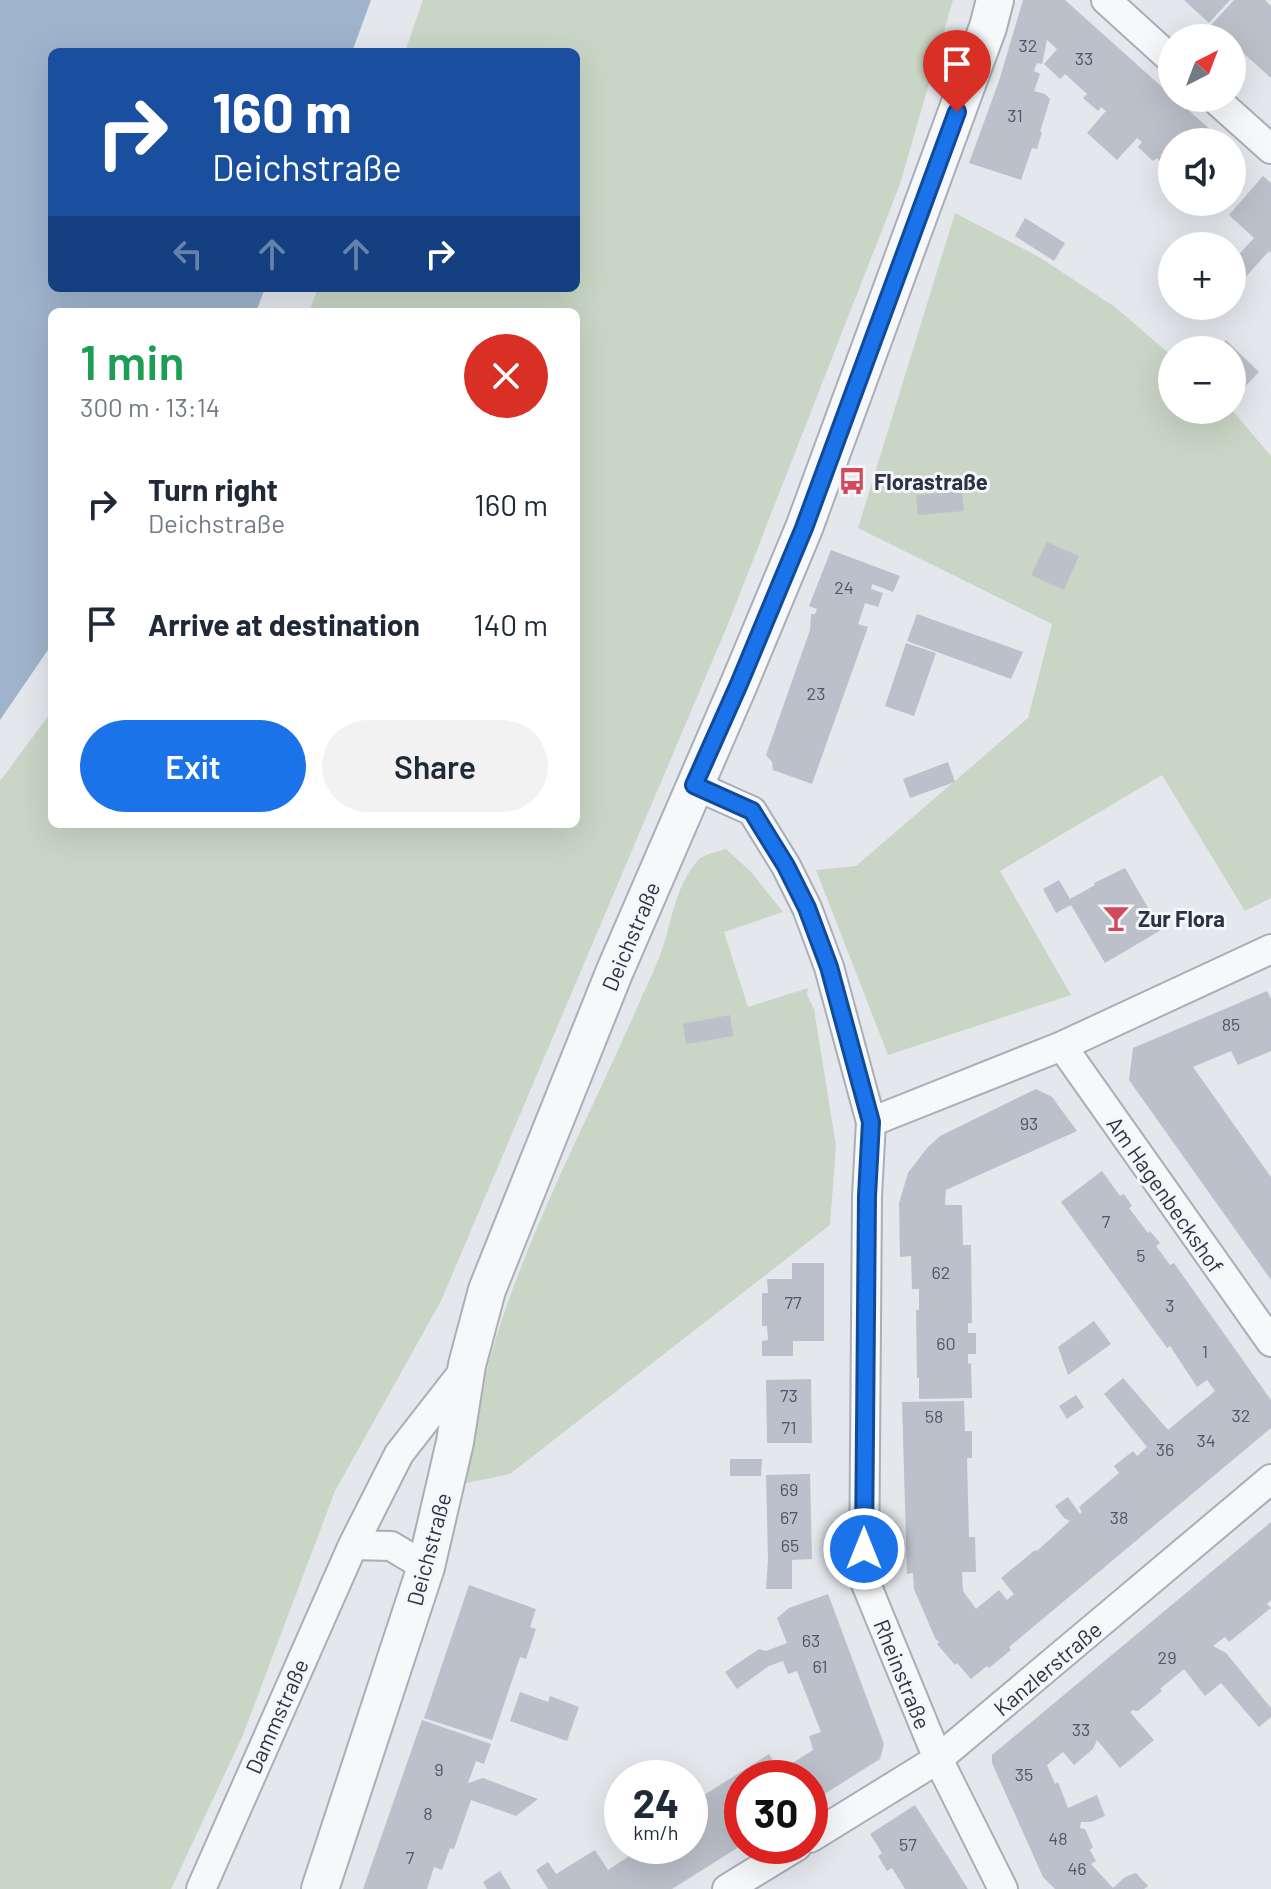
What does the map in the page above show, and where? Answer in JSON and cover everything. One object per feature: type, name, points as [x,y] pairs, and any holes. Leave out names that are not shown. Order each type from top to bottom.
[{"type":"street","name":"Deichstraße","points":[[320,1889],[426,1567],[455,1442],[467,1365],[487,1290],[614,973],[804,528],[963,98],[995,0]]},
{"type":"street","points":[[1106,0],[1158,47]]},
{"type":"street","points":[[1230,112],[1271,149]]},
{"type":"street","name":"Rheinstraße","points":[[694,785],[752,811],[786,866],[807,908],[829,967],[871,1122],[867,1196],[864,1579],[938,1759],[1003,1889]]},
{"type":"street","points":[[871,1122],[1062,1046],[1271,949]]},
{"type":"street","name":"Am Hagenbeckshof","points":[[1062,1046],[1271,1342]]},
{"type":"street","name":"Dammstraße","points":[[201,1889],[353,1545],[399,1454],[467,1365]]},
{"type":"street","name":"Kanzlerstraße","points":[[828,1827],[938,1759],[1271,1479]]},
{"type":"street","points":[[353,1545],[391,1546],[426,1567]]},
{"type":"street","points":[[727,1889],[768,1864]]},
{"type":"green space","points":[[423,0],[953,0],[900,184],[728,624],[441,1301],[335,1491],[243,1735],[171,1889],[0,1889],[0,781],[48,716],[48,828],[580,828],[580,308],[310,308],[316,292],[580,292],[580,48],[406,48]]},
{"type":"green space","points":[[955,213],[1039,257],[1115,307],[1158,344],[1158,424],[1244,424],[1271,456],[1271,898],[1245,911],[1162,775],[1000,871],[1071,995],[888,1055],[816,870],[856,866],[1028,718],[1052,624],[858,528]]},
{"type":"green space","points":[[726,849],[751,872],[783,912],[724,932],[748,1007],[808,988],[807,995],[814,1009],[836,1146],[830,1225],[510,1474],[466,1483],[475,1418],[491,1355],[535,1232],[654,970],[683,883],[698,860]]},
{"type":"water","points":[[0,0],[371,0],[353,48],[48,48],[48,292],[264,292],[258,308],[48,308],[48,650],[0,720]]},
{"type":"building","points":[[1023,0],[1065,0],[1158,83],[1158,112],[1191,112],[1208,128],[1158,128],[1158,159],[1153,161],[1138,147],[1142,142],[1137,138],[1117,160],[1087,133],[1106,111],[1101,107],[1098,111],[1083,98],[1087,94],[1065,74],[1060,79],[1044,64],[1057,49],[1047,40],[1042,64],[1037,63],[1034,71],[1040,74],[1034,91],[1050,99],[1037,149],[1032,148],[1021,180],[969,163],[999,81]]},
{"type":"building","points":[[1184,0],[1230,0],[1209,23]]},
{"type":"building","points":[[1234,0],[1265,0],[1271,6],[1271,78],[1246,56],[1246,24],[1212,24]]},
{"type":"building","points":[[1263,176],[1271,183],[1271,253],[1269,251],[1246,277],[1246,247],[1254,238],[1230,216],[1246,216],[1246,196]]},
{"type":"building","points":[[1025,218],[1065,243],[1054,261],[1015,236]]},
{"type":"building","points":[[1246,359],[1259,372],[1246,386]]},
{"type":"building","points":[[962,491],[964,511],[918,515],[916,495]]},
{"type":"building","points":[[1047,542],[1079,556],[1064,590],[1031,575]]},
{"type":"building","points":[[831,550],[900,576],[893,592],[872,584],[871,589],[883,593],[878,607],[865,603],[858,624],[868,627],[812,784],[773,770],[772,762],[766,755],[810,630],[811,614],[815,614],[817,609],[809,606]]},
{"type":"building","points":[[917,614],[1023,652],[1011,679],[907,641]]},
{"type":"building","points":[[906,643],[936,653],[914,716],[885,706]]},
{"type":"building","points":[[948,762],[955,782],[910,798],[903,779]]},
{"type":"building","name":"Zur Flora","points":[[1125,868],[1161,930],[1105,963],[1071,905],[1056,913],[1043,889],[1059,880],[1070,899]]},
{"type":"building","points":[[1267,991],[1271,999],[1271,1051],[1238,1065],[1231,1051],[1193,1067],[1271,1177],[1271,1280],[1129,1080],[1133,1048]]},
{"type":"building","points":[[730,1015],[733,1036],[686,1044],[683,1024]]},
{"type":"building","points":[[1036,1089],[1052,1097],[1077,1131],[946,1190],[945,1205],[962,1205],[963,1245],[971,1245],[972,1323],[968,1323],[968,1333],[976,1333],[976,1354],[968,1354],[972,1398],[919,1399],[916,1310],[919,1310],[919,1289],[912,1289],[911,1256],[900,1257],[899,1203],[908,1173],[940,1136]]},
{"type":"building","points":[[1102,1171],[1120,1196],[1124,1194],[1132,1206],[1129,1208],[1160,1243],[1156,1246],[1170,1265],[1174,1263],[1271,1400],[1271,1428],[1009,1647],[1011,1650],[971,1679],[937,1644],[939,1642],[914,1589],[913,1573],[907,1574],[902,1402],[964,1401],[965,1431],[972,1431],[972,1458],[967,1458],[969,1537],[975,1537],[976,1572],[962,1572],[963,1591],[976,1609],[999,1590],[1007,1600],[1014,1594],[1001,1578],[1070,1521],[1055,1506],[1068,1497],[1080,1514],[1079,1507],[1119,1473],[1114,1466],[1133,1451],[1137,1456],[1147,1447],[1104,1394],[1123,1378],[1168,1430],[1215,1391],[1207,1380],[1197,1387],[1170,1346],[1167,1348],[1061,1202]]},
{"type":"building","points":[[792,1263],[824,1263],[824,1341],[793,1341],[793,1356],[762,1356],[762,1341],[768,1340],[767,1326],[762,1326],[762,1293],[768,1293],[767,1279],[792,1279]]},
{"type":"building","points":[[1094,1321],[1111,1344],[1068,1375],[1058,1347]]},
{"type":"building","points":[[811,1379],[812,1443],[767,1443],[766,1380]]},
{"type":"building","points":[[1076,1395],[1084,1407],[1067,1419],[1059,1406]]},
{"type":"building","points":[[730,1459],[762,1459],[761,1476],[730,1476]]},
{"type":"building","points":[[810,1474],[812,1559],[792,1560],[792,1589],[766,1589],[766,1475]]},
{"type":"building","points":[[1271,1522],[1271,1600],[1267,1604],[1271,1608],[1229,1642],[1225,1637],[1213,1646],[1226,1653],[1271,1708],[1271,1717],[1259,1727],[1221,1683],[1205,1696],[1184,1669],[1138,1711],[1130,1712],[1154,1740],[1120,1768],[1097,1740],[1093,1749],[1074,1765],[1063,1752],[1047,1765],[1055,1784],[1058,1782],[1068,1808],[1097,1795],[1105,1816],[1091,1822],[1081,1822],[1080,1828],[1085,1829],[1093,1847],[1090,1850],[1096,1861],[1091,1864],[1113,1888],[1125,1877],[1136,1873],[1148,1886],[1144,1889],[1055,1889],[1043,1877],[992,1763],[992,1755]]},
{"type":"building","points":[[469,1585],[536,1609],[530,1627],[536,1629],[526,1659],[520,1657],[492,1740],[424,1718]]},
{"type":"building","points":[[828,1594],[884,1744],[880,1759],[828,1792],[828,1760],[797,1760],[813,1750],[809,1736],[821,1732],[797,1671],[788,1674],[783,1661],[769,1666],[737,1689],[725,1672],[759,1649],[766,1651],[787,1643],[777,1618],[789,1608]]},
{"type":"building","points":[[520,1692],[548,1702],[550,1696],[579,1707],[567,1741],[510,1721]]},
{"type":"building","points":[[422,1720],[491,1744],[484,1764],[476,1761],[468,1783],[483,1778],[538,1799],[516,1816],[471,1800],[454,1849],[450,1848],[442,1870],[434,1867],[427,1889],[363,1889]]},
{"type":"building","points":[[769,1754],[773,1760],[760,1760]]},
{"type":"building","points":[[724,1782],[724,1856],[672,1889],[548,1889],[536,1870],[548,1862],[556,1874],[595,1850],[608,1870],[617,1864],[708,1864],[708,1793]]},
{"type":"building","points":[[915,1805],[968,1889],[905,1889],[892,1868],[887,1871],[878,1856],[882,1853],[870,1834]]},
{"type":"building","points":[[500,1871],[511,1889],[487,1889],[483,1882]]},
{"type":"place","name":"Florastraße","points":[[852,481]]},
{"type":"place","name":"Zur Flora","points":[[1116,918]]},
{"type":"route","points":[[864,1549],[867,1196],[871,1122],[829,967],[807,908],[786,866],[752,811],[694,785],[804,528],[957,112]]}]
